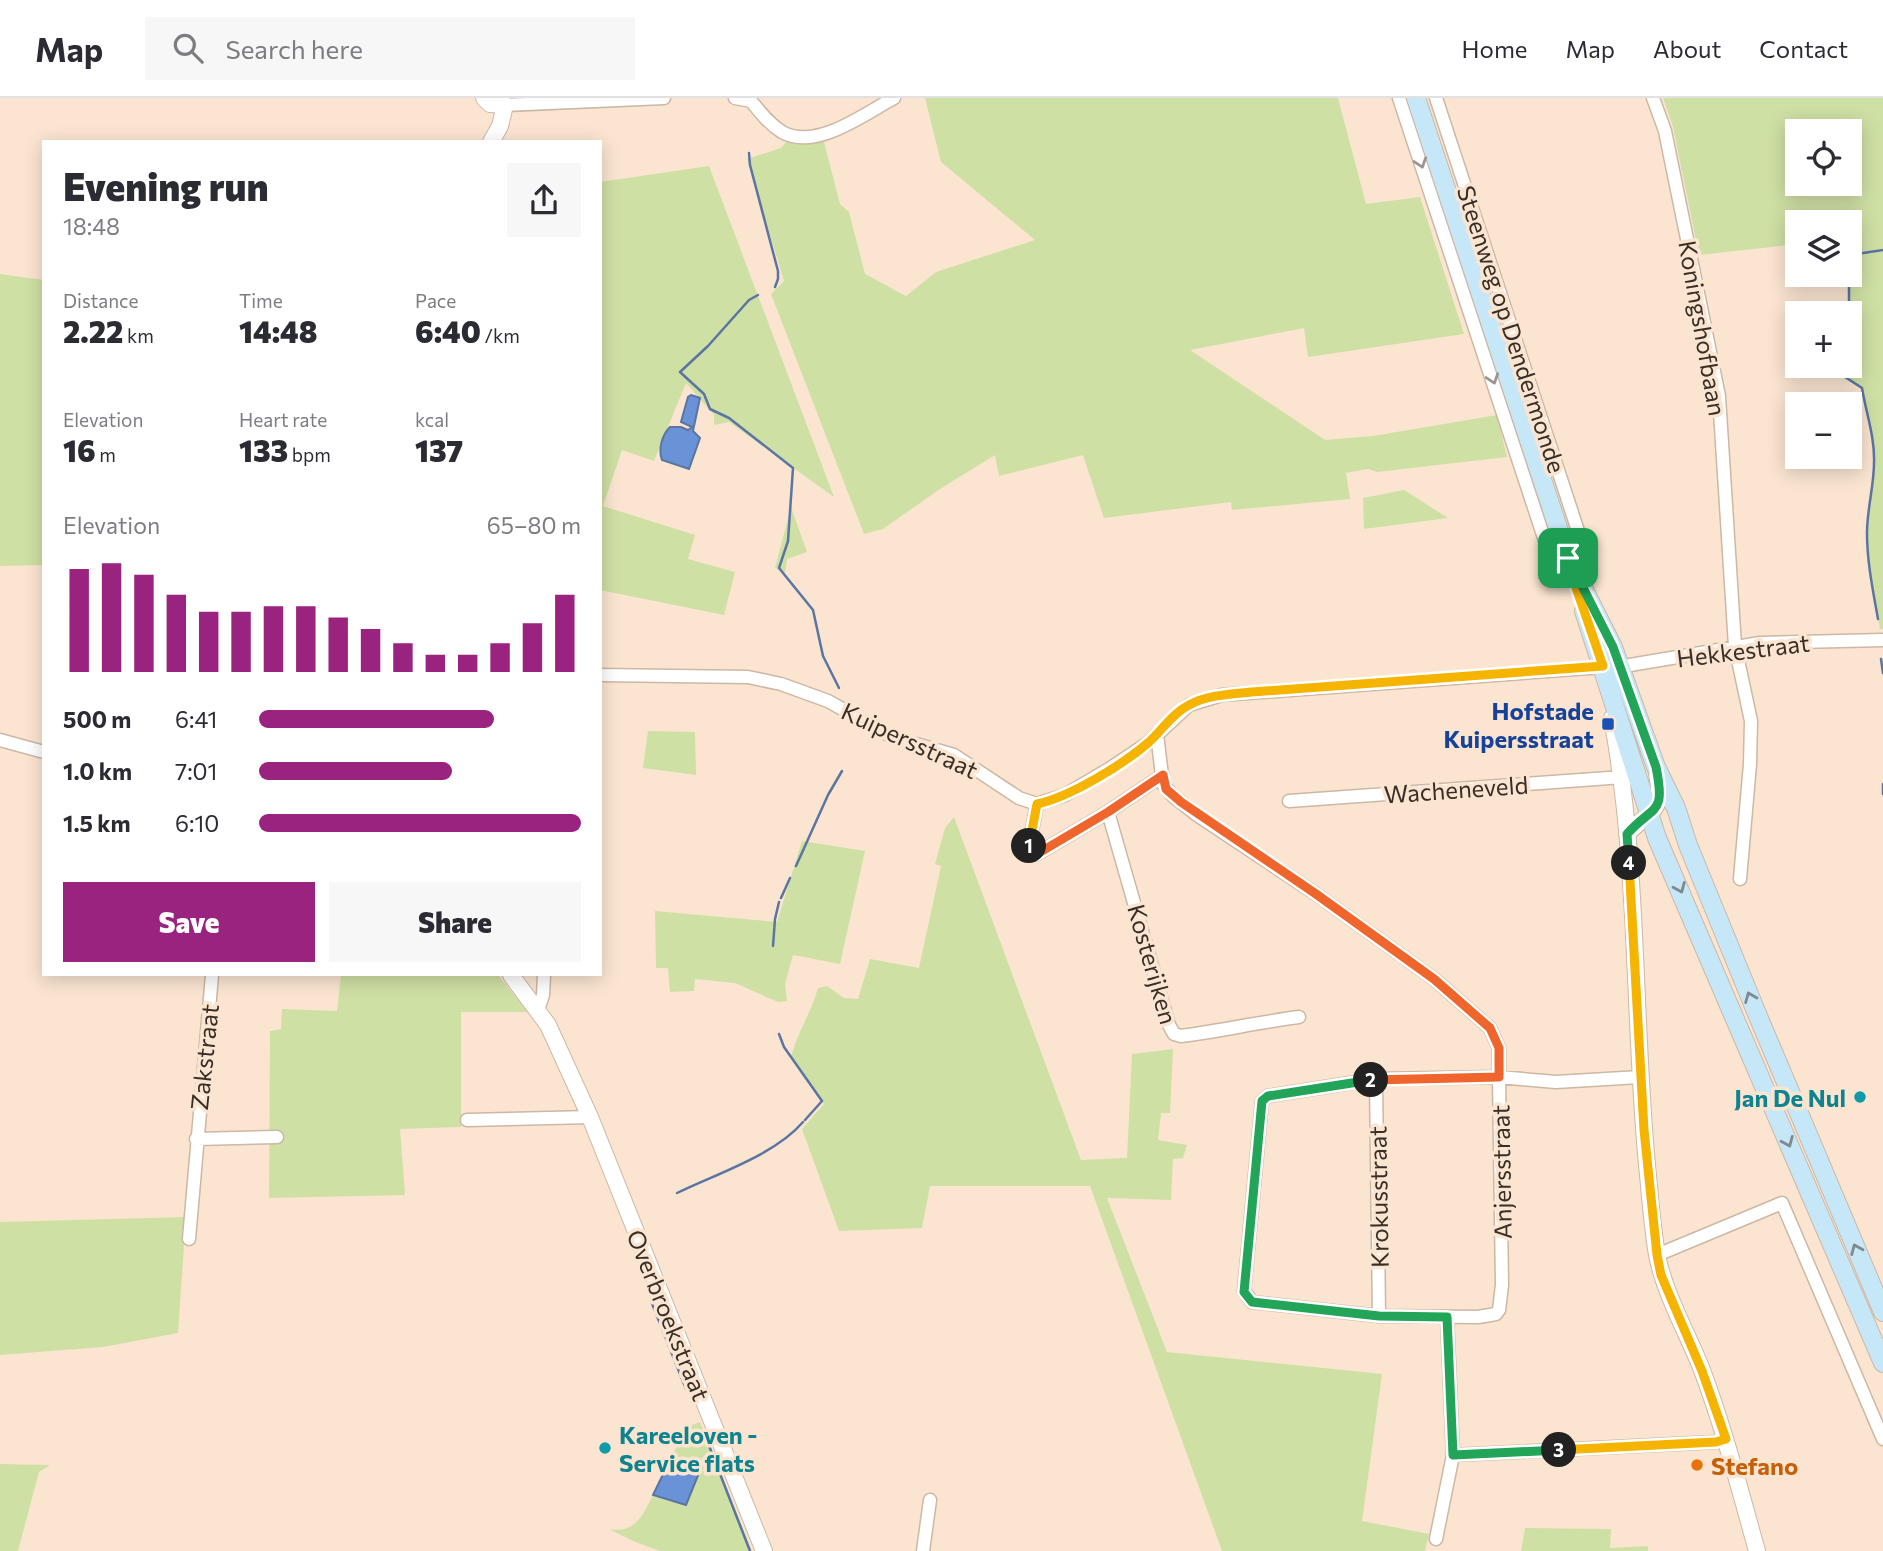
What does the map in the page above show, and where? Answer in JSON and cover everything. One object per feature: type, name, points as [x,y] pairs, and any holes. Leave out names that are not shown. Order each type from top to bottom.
[{"type":"main road","name":"Steenweg op Dendermonde","points":[[1416,98],[1480,314],[1569,567],[1676,808],[1688,845],[1750,998],[1883,1312]]},
{"type":"main road","name":"Steenweg op Dendermonde","points":[[1611,666],[1607,684],[1649,816],[1883,1363]]},
{"type":"street","points":[[484,98],[490,104],[664,98]]},
{"type":"street","points":[[735,98],[751,99],[766,119],[784,133],[812,137],[839,129],[878,102],[894,98]]},
{"type":"street","name":"Steenweg op Dendermonde","points":[[1399,98],[1480,314]]},
{"type":"street","name":"Steenweg op Dendermonde","points":[[1436,98],[1580,537],[1577,548],[1568,558]]},
{"type":"street","name":"Koningshofbaan","points":[[1653,98],[1665,131],[1718,396],[1735,646],[1752,734],[1740,879]]},
{"type":"street","points":[[492,140],[505,104]]},
{"type":"street","name":"Hekkestraat","points":[[1611,666],[1760,643],[1883,640]]},
{"type":"street","points":[[1163,775],[1108,812],[1037,854],[1031,852],[1029,846],[1037,804],[1078,789],[1148,743],[1189,705],[1222,695],[1611,666]]},
{"type":"street","name":"Kuipersstraat","points":[[602,675],[748,677],[782,684],[828,701],[892,737],[954,755],[1019,798],[1037,804]]},
{"type":"street","name":"Steenweg op Dendermonde","points":[[1607,684],[1623,777],[1632,897],[1640,1077],[1657,1255],[1661,1275],[1702,1371],[1726,1439],[1757,1551]]},
{"type":"street","points":[[1157,734],[1166,789],[1197,814],[1434,979],[1482,1020],[1490,1028],[1497,1042],[1499,1077],[1556,1082],[1640,1077]]},
{"type":"street","points":[[0,740],[42,751]]},
{"type":"street","points":[[1627,834],[1649,816],[1660,796],[1656,767]]},
{"type":"street","name":"Wacheneveld","points":[[1289,801],[1623,777]]},
{"type":"street","name":"Kosterijken","points":[[1108,812],[1169,1025],[1174,1034],[1181,1036],[1208,1033],[1257,1022],[1299,1017]]},
{"type":"street","name":"Zakstraat","points":[[189,1239],[212,976]]},
{"type":"street","name":"Overbroekstraat","points":[[512,976],[548,1025],[590,1117],[764,1551]]},
{"type":"street","points":[[538,1010],[543,995],[544,976]]},
{"type":"street","name":"Anjersstraat","points":[[1499,1077],[1502,1304],[1496,1314],[1447,1317],[1379,1316],[1252,1302],[1244,1292],[1262,1101],[1268,1096],[1376,1079],[1499,1077]]},
{"type":"street","name":"Krokusstraat","points":[[1376,1079],[1379,1316]]},
{"type":"street","points":[[467,1120],[590,1117]]},
{"type":"street","name":"Zakstraat","points":[[196,1139],[277,1137]]},
{"type":"street","points":[[1657,1255],[1782,1203],[1883,1439]]},
{"type":"street","points":[[1436,1539],[1453,1455],[1447,1317]]},
{"type":"street","points":[[1453,1455],[1716,1442],[1726,1439]]},
{"type":"street","points":[[923,1551],[930,1500]]},
{"type":"green space","points":[[925,98],[1338,98],[1366,204],[1420,197],[1464,334],[1308,357],[1304,328],[1190,350],[1325,440],[1373,436],[1497,415],[1507,457],[1346,473],[1350,499],[1232,510],[1231,502],[1104,518],[1083,455],[999,476],[995,455],[883,529],[864,534],[771,294],[784,281],[747,159],[781,148],[788,140],[824,142],[840,204],[849,212],[865,274],[906,296],[936,272],[1035,240],[941,162]]},
{"type":"green space","points":[[1663,98],[1883,98],[1883,629],[1880,629],[1875,605],[1867,544],[1874,471],[1872,434],[1862,388],[1847,378],[1862,378],[1862,301],[1850,301],[1850,287],[1862,287],[1862,210],[1785,210],[1785,245],[1699,255],[1673,127]]},
{"type":"green space","points":[[709,166],[834,497],[729,422],[714,425],[714,415],[686,383],[654,461],[622,450],[603,506],[695,535],[688,559],[735,572],[724,615],[602,590],[602,182]]},
{"type":"green space","points":[[0,274],[42,280],[42,565],[0,566]]},
{"type":"green space","points":[[1404,490],[1448,518],[1364,529],[1363,498]]},
{"type":"green space","points":[[791,507],[807,552],[787,559],[785,573],[775,568]]},
{"type":"green space","points":[[648,731],[695,732],[696,775],[643,768]]},
{"type":"green space","points":[[954,817],[1081,1160],[1127,1158],[1132,1054],[1173,1049],[1170,1113],[1161,1113],[1158,1140],[1187,1145],[1183,1158],[1173,1159],[1171,1200],[1107,1198],[1167,1352],[1382,1374],[1362,1521],[1429,1534],[1425,1551],[1222,1551],[1090,1186],[930,1186],[922,1228],[839,1231],[802,1129],[824,1104],[791,1057],[818,988],[827,986],[844,998],[858,999],[870,959],[919,968],[941,866],[935,864],[945,828]]},
{"type":"green space","points":[[802,841],[865,851],[840,964],[793,955],[785,984],[787,1001],[778,1002],[735,983],[695,979],[694,991],[670,992],[668,968],[656,968],[655,911],[777,922]]},
{"type":"green space","points":[[341,976],[499,976],[528,1012],[461,1012],[461,1127],[400,1129],[405,1195],[269,1198],[270,1031],[281,1029],[282,1009],[337,1011]]},
{"type":"green space","points":[[186,1217],[178,1333],[103,1347],[0,1355],[0,1222]]},
{"type":"green space","points":[[700,1422],[752,1551],[660,1551],[609,1529],[618,1530],[632,1526],[642,1516],[653,1495],[686,1505],[701,1469],[671,1458],[686,1427]]},
{"type":"green space","points":[[0,1464],[50,1465],[39,1472],[18,1551],[0,1551]]},
{"type":"green space","points":[[1525,1528],[1611,1529],[1610,1548],[1648,1546],[1648,1551],[1521,1551]]},
{"type":"water","points":[[691,395],[700,398],[693,431],[700,438],[689,469],[662,460],[660,451],[663,438],[670,427],[688,430],[692,427],[681,422],[688,397]]},
{"type":"water","points":[[671,1458],[701,1468],[686,1505],[653,1495]]},
{"type":"waterway","points":[[749,153],[778,271],[775,287]]},
{"type":"waterway","points":[[1862,253],[1883,250]]},
{"type":"waterway","points":[[1849,287],[1849,301]]},
{"type":"waterway","points":[[758,295],[749,300],[708,346],[680,372],[704,394],[710,409],[729,418],[793,468],[788,541],[779,568],[813,610],[823,656],[839,688]]},
{"type":"waterway","points":[[1847,378],[1862,388],[1873,444],[1874,472],[1867,544],[1878,619]]},
{"type":"waterway","points":[[1881,659],[1883,673]]},
{"type":"waterway","points":[[796,866],[828,795],[842,771]]},
{"type":"waterway","points":[[1883,784],[1883,794]]},
{"type":"waterway","points":[[781,898],[790,878]]},
{"type":"waterway","points":[[773,946],[779,902]]},
{"type":"waterway","points":[[779,1034],[784,1047],[822,1101],[805,1120]]},
{"type":"waterway","points":[[677,1193],[761,1154],[791,1134],[803,1122]]},
{"type":"waterway","points":[[651,1301],[686,1389]]},
{"type":"waterway","points":[[708,1443],[750,1551]]},
{"type":"place","name":"Hofstade Kuipersstraat","points":[[1608,724]]},
{"type":"place","name":"Jan De Nul","points":[[1860,1097]]},
{"type":"place","name":"Kareeloven - Service flats","points":[[605,1448]]},
{"type":"place","name":"Stefano","points":[[1697,1465]]},
{"type":"route","points":[[1568,558],[1613,647],[1656,767],[1660,787],[1660,796],[1653,813],[1627,834],[1640,1077],[1654,1242],[1661,1275],[1702,1371],[1726,1439],[1716,1442],[1453,1455],[1447,1317],[1379,1316],[1252,1302],[1244,1292],[1262,1101],[1268,1096],[1376,1079],[1499,1077],[1499,1048],[1490,1028],[1434,979],[1173,796],[1163,784],[1163,775],[1108,812],[1037,854],[1031,852],[1029,841],[1037,804],[1078,789],[1109,769],[1148,743],[1183,709],[1196,701],[1252,692],[1603,666],[1568,558]]}]
